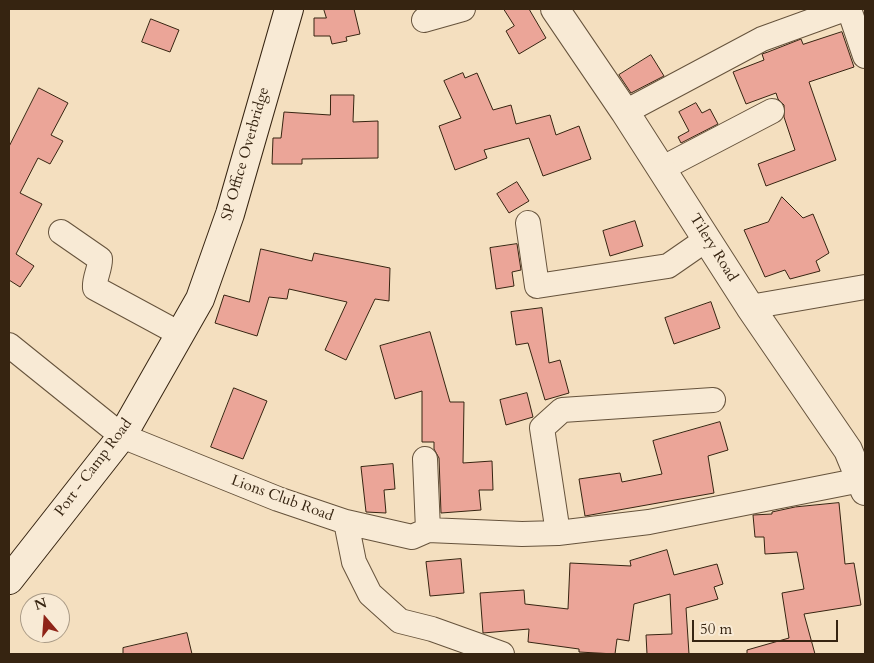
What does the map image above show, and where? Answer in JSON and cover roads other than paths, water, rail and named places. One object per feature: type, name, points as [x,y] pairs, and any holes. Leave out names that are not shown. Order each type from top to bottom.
[{"type":"main road","name":"SP Office Overbridge","points":[[200,299],[230,214],[289,9]]},
{"type":"main road","name":"Tilery Road","points":[[555,9],[626,112],[750,307],[848,450],[863,486]]},
{"type":"main road","name":"Port - Camp Road","points":[[9,580],[122,436],[200,299]]},
{"type":"street","points":[[424,20],[463,9]]},
{"type":"street","points":[[626,112],[762,39],[847,9],[865,56]]},
{"type":"street","points":[[661,169],[772,111]]},
{"type":"street","points":[[528,223],[537,286],[668,266],[707,238]]},
{"type":"street","points":[[61,232],[100,259],[100,270],[94,280],[95,288],[180,334]]},
{"type":"street","points":[[750,307],[865,287]]},
{"type":"street","name":"Lions Club Road","points":[[9,345],[122,436],[278,499],[346,522],[354,562],[370,594],[400,621],[432,629],[502,654]]},
{"type":"street","points":[[558,533],[542,428],[562,410],[713,400]]},
{"type":"street","points":[[426,459],[428,530]]},
{"type":"street","points":[[346,522],[412,537],[428,530],[522,534],[558,533],[649,522],[863,486]]}]
